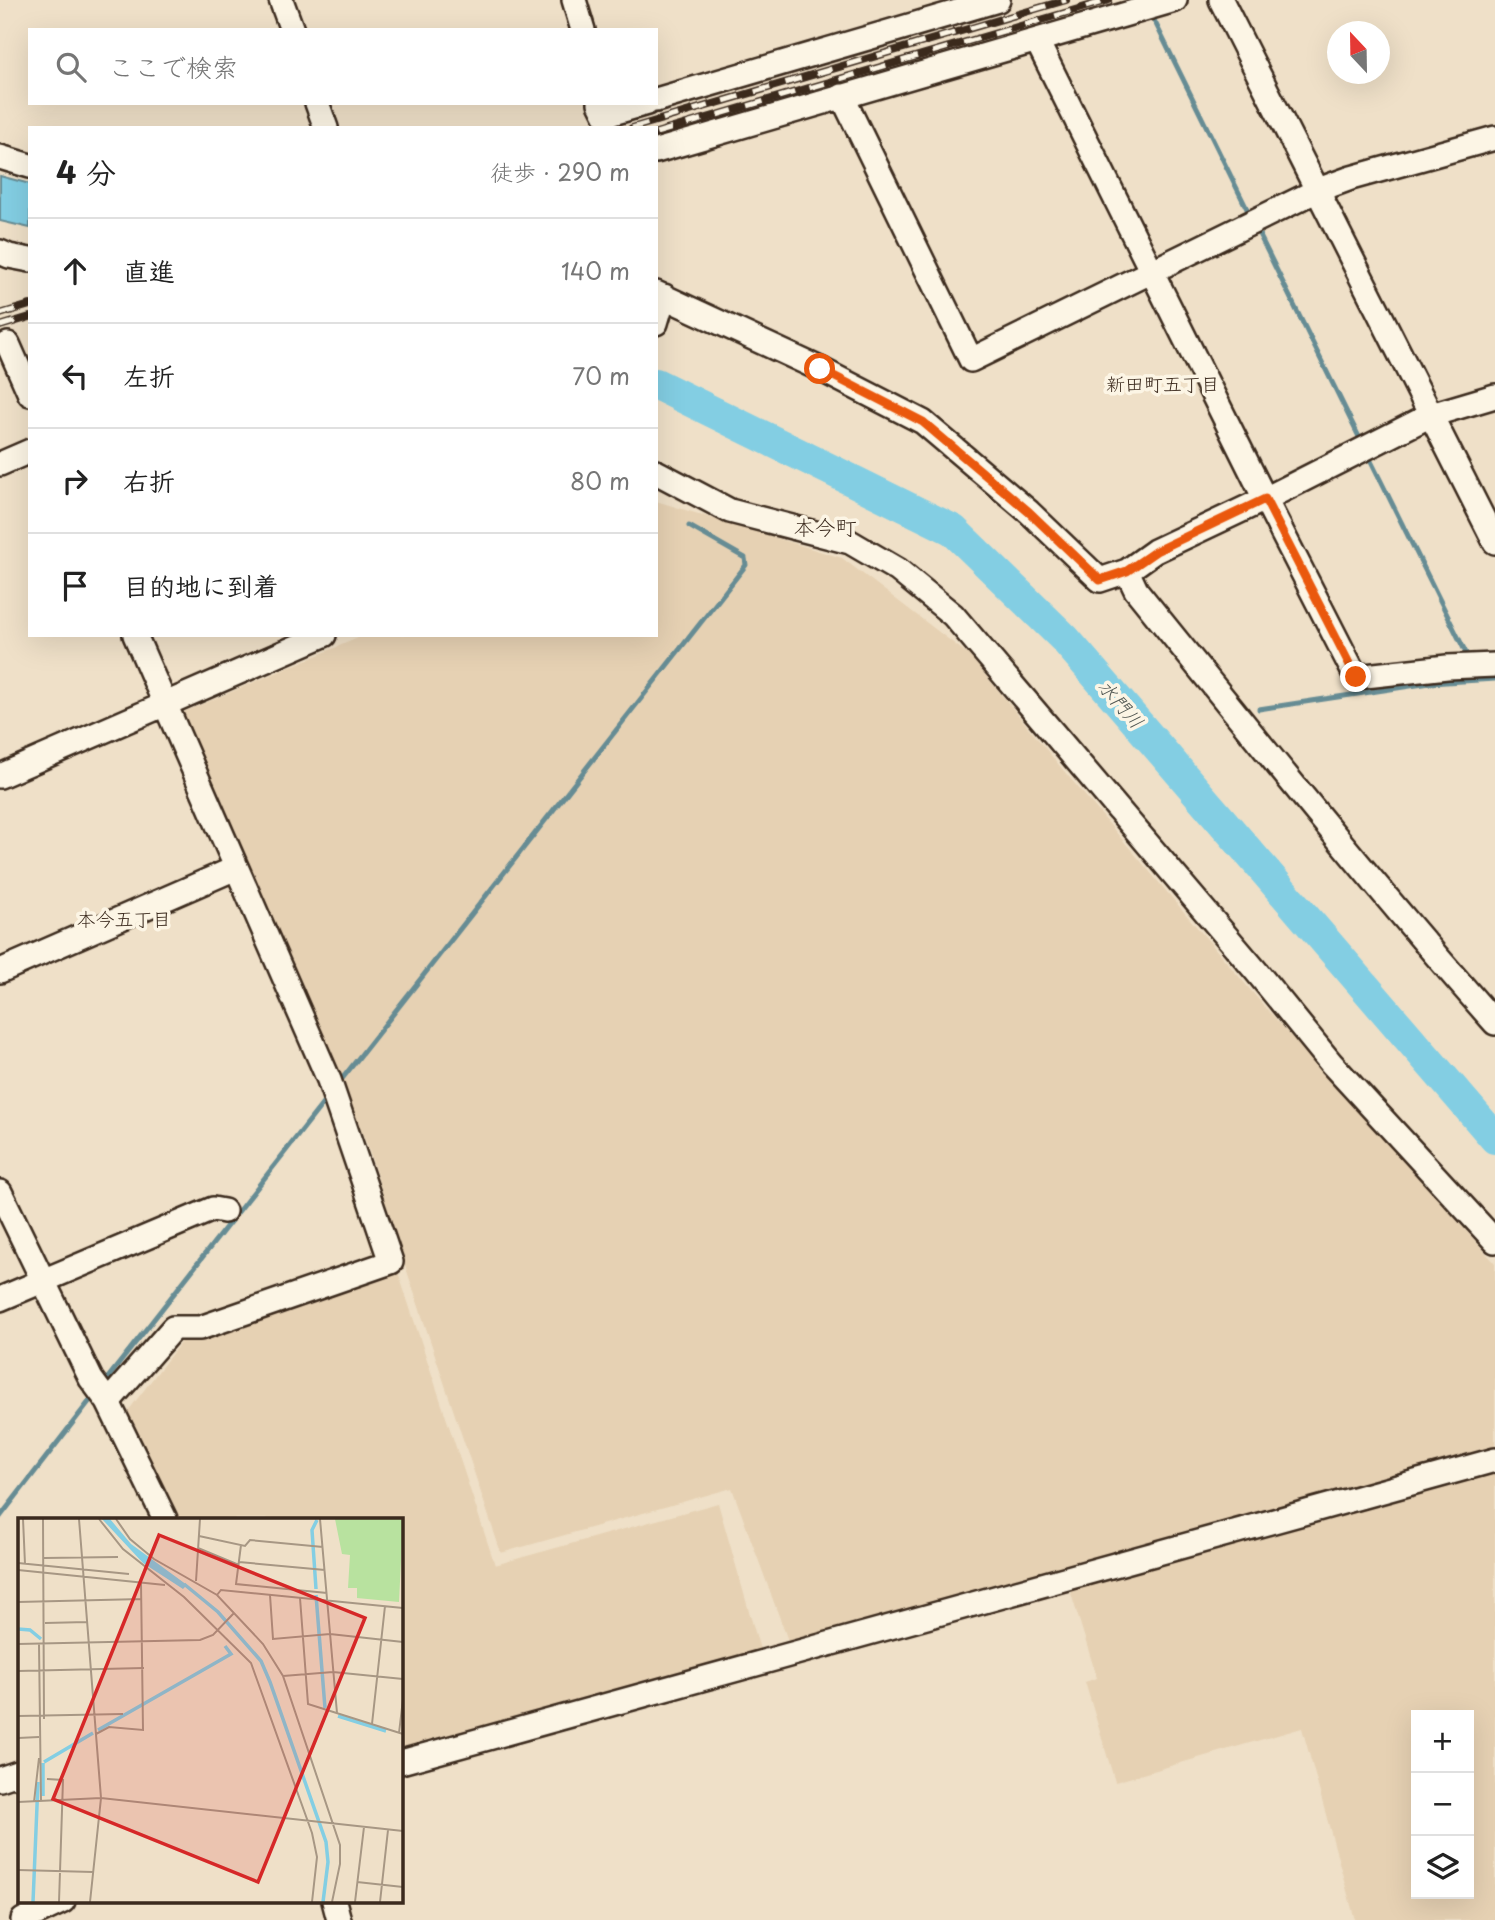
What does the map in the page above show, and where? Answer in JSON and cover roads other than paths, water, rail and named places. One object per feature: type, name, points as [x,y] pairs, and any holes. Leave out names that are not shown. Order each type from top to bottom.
[{"type":"street","points":[[281,0],[291,28]]},
{"type":"street","points":[[575,0],[582,28]]},
{"type":"street","points":[[658,99],[998,0]]},
{"type":"street","points":[[658,150],[1175,0]]},
{"type":"street","points":[[1221,0],[1495,542]]},
{"type":"street","points":[[1037,41],[1356,677],[1447,667],[1495,665]]},
{"type":"street","points":[[842,96],[971,360],[1318,190],[1351,178],[1495,138]]},
{"type":"street","points":[[318,105],[325,126]]},
{"type":"street","points":[[601,105],[606,115],[640,105]]},
{"type":"street","points":[[0,157],[28,165]]},
{"type":"street","points":[[0,251],[9,256],[28,260]]},
{"type":"street","points":[[660,305],[820,369],[923,422],[1029,512],[1100,580],[1127,571],[1156,551],[1431,415],[1495,396]]},
{"type":"street","points":[[13,343],[28,388]]},
{"type":"street","points":[[0,464],[28,452]]},
{"type":"street","points":[[658,473],[730,511],[850,541],[898,569],[953,615],[1331,1063],[1495,1241]]},
{"type":"street","points":[[1127,571],[1136,590],[1229,705],[1430,949],[1495,1023]]},
{"type":"street","points":[[108,1402],[173,1328],[200,1328],[391,1262],[329,1080],[136,637]]},
{"type":"street","points":[[0,776],[319,637]]},
{"type":"street","points":[[0,971],[236,868]]},
{"type":"street","points":[[0,1192],[91,1379],[108,1402],[165,1518]]},
{"type":"street","points":[[0,1299],[213,1209],[225,1211]]},
{"type":"street","points":[[402,1762],[1495,1460]]},
{"type":"street","points":[[0,1779],[18,1773]]},
{"type":"street","points":[[23,1920],[62,1902]]},
{"type":"street","points":[[64,1902],[72,1920]]},
{"type":"street","points":[[334,1902],[339,1920]]},
{"type":"water","points":[[0,176],[28,183],[28,228],[0,221]]},
{"type":"waterway","points":[[1150,12],[1251,217]]},
{"type":"waterway","points":[[1255,226],[1362,443]]},
{"type":"waterway","name":"水門川","points":[[658,385],[953,530],[1065,639],[1495,1138]]},
{"type":"waterway","points":[[1368,455],[1469,659]]},
{"type":"waterway","points":[[338,1084],[746,565],[745,558],[689,526]]},
{"type":"waterway","points":[[1259,709],[1430,683],[1495,679]]},
{"type":"waterway","points":[[103,1384],[328,1097]]},
{"type":"waterway","points":[[0,1517],[95,1394]]},
{"type":"railway","points":[[639,126],[1066,0]]},
{"type":"railway","points":[[658,132],[1109,0]]},
{"type":"railway","points":[[0,314],[28,306]]},
{"type":"railway","points":[[0,326],[28,318]]},
{"type":"district","name":"新田町五丁目","points":[[1163,384]]},
{"type":"district","name":"本今町","points":[[825,528]]},
{"type":"district","name":"本今五丁目","points":[[124,919]]}]
